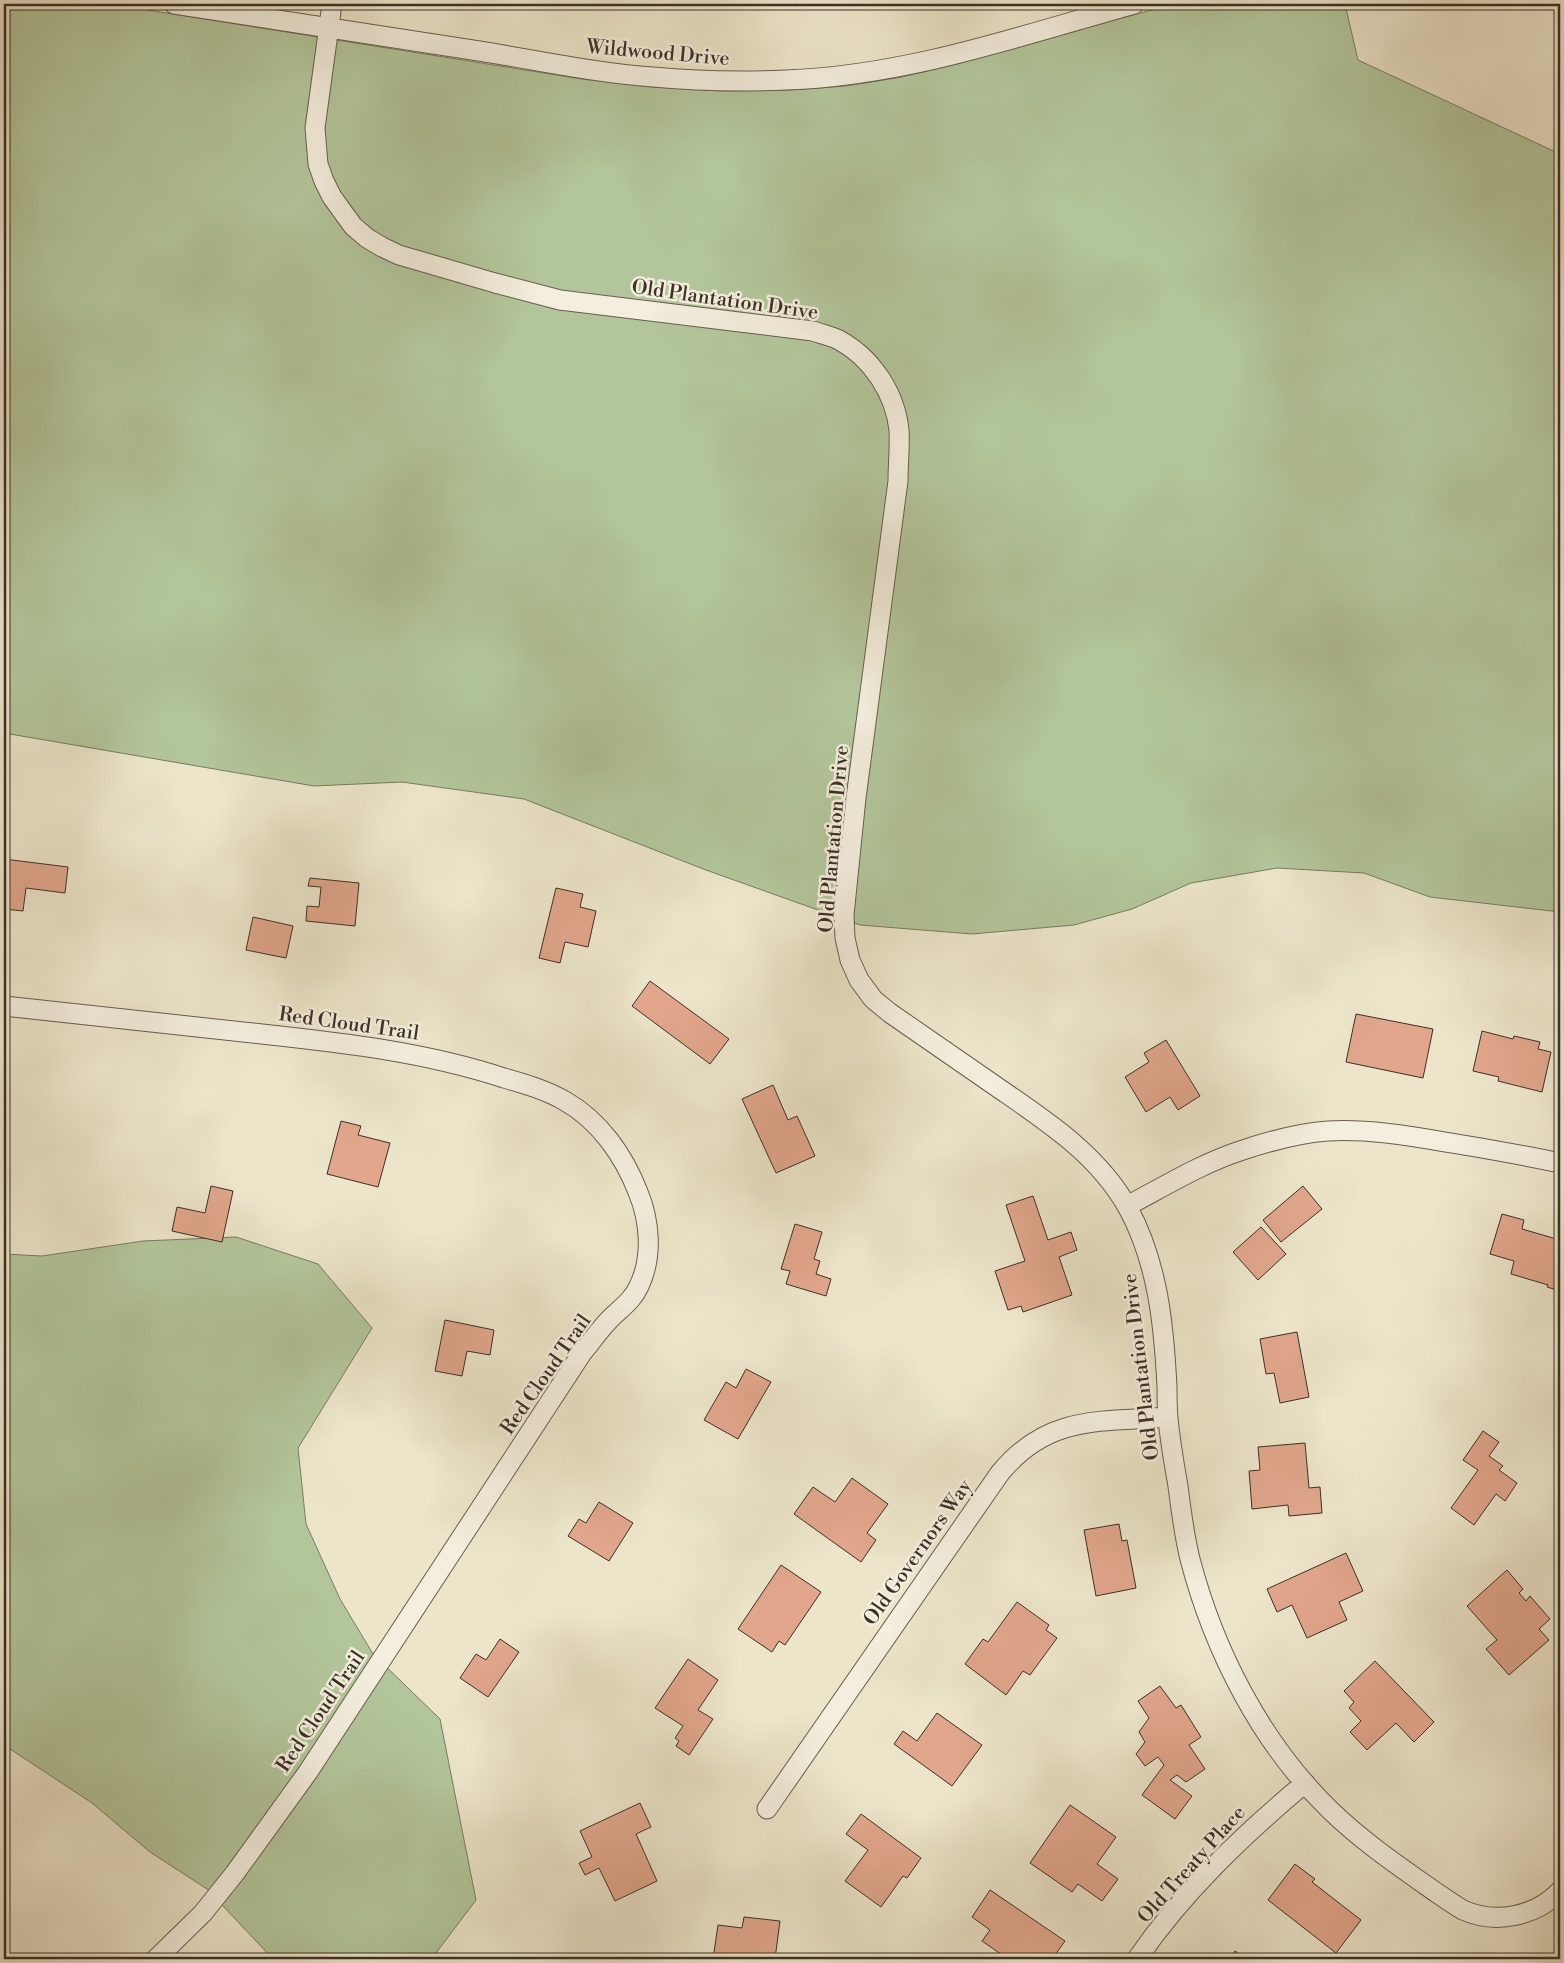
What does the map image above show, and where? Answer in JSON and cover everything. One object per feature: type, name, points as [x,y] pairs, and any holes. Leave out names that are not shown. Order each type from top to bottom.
[{"type":"street","name":"Wildwood Drive","points":[[174,4],[582,69],[652,77],[722,81],[787,80],[843,76],[908,65],[1134,4]]},
{"type":"street","name":"Old Plantation Drive","points":[[332,4],[327,28],[316,128],[318,164],[324,181],[342,212],[353,226],[382,248],[399,255],[560,300],[813,331],[836,339],[851,347],[864,358],[878,375],[890,395],[899,431],[898,480],[856,798],[845,905],[845,938],[850,960],[860,980],[873,999],[890,1013],[1044,1120],[1080,1148],[1115,1188],[1127,1206],[1141,1234],[1153,1268],[1162,1327],[1168,1417],[1184,1532],[1205,1609],[1224,1658],[1249,1705],[1275,1745],[1305,1783],[1328,1808],[1359,1836],[1391,1861],[1460,1908],[1485,1916],[1510,1916],[1534,1910],[1545,1904],[1560,1891]]},
{"type":"street","name":"Red Cloud Trail","points":[[4,1006],[363,1045],[424,1056],[484,1071],[544,1090],[567,1102],[588,1117],[606,1136],[621,1157],[645,1209],[649,1232],[644,1276],[638,1289],[626,1305],[608,1321],[582,1353],[308,1772],[235,1873],[208,1906],[156,1959]]},
{"type":"street","points":[[1127,1206],[1202,1167],[1242,1150],[1284,1138],[1326,1132],[1356,1131],[1405,1135],[1510,1152],[1560,1163]]},
{"type":"street","name":"Old Governors Way","points":[[767,1809],[1013,1457],[1029,1444],[1047,1434],[1066,1427],[1086,1423],[1168,1417]]},
{"type":"street","name":"Old Treaty Place","points":[[1138,1959],[1174,1912],[1224,1855],[1257,1823],[1305,1783]]},
{"type":"green space","points":[[4,4],[110,4],[582,79],[652,87],[723,91],[789,90],[846,86],[902,77],[957,64],[1173,4],[1345,4],[1358,60],[1560,154],[1560,912],[1430,897],[1364,873],[1277,868],[1191,883],[1132,909],[1074,925],[972,934],[860,925],[706,870],[524,799],[402,782],[314,786],[4,733]]},
{"type":"green space","points":[[236,1237],[318,1264],[372,1328],[298,1448],[306,1524],[340,1599],[373,1654],[440,1719],[476,1900],[436,1953],[440,1959],[273,1959],[207,1889],[150,1852],[92,1803],[4,1745],[4,1254],[42,1256],[143,1241]]},
{"type":"building","points":[[4,859],[68,867],[65,893],[26,888],[23,911],[4,909]]},
{"type":"building","points":[[310,878],[359,883],[355,926],[306,921],[307,906],[319,907],[321,887],[308,886]]},
{"type":"building","points":[[556,888],[583,894],[580,907],[596,911],[588,947],[565,942],[560,963],[539,958]]},
{"type":"building","points":[[253,917],[293,926],[286,958],[246,950]]},
{"type":"building","points":[[650,981],[729,1039],[710,1064],[632,1006]]},
{"type":"building","points":[[1356,1014],[1433,1029],[1423,1078],[1346,1062]]},
{"type":"building","points":[[1482,1031],[1513,1039],[1514,1036],[1540,1042],[1538,1049],[1551,1052],[1542,1092],[1498,1081],[1499,1077],[1473,1071]]},
{"type":"building","points":[[1166,1040],[1200,1096],[1178,1110],[1170,1097],[1146,1112],[1125,1077],[1149,1062],[1144,1053]]},
{"type":"building","points":[[773,1085],[788,1120],[797,1116],[815,1156],[776,1173],[742,1099]]},
{"type":"building","points":[[341,1121],[361,1126],[358,1135],[390,1143],[378,1187],[327,1174]]},
{"type":"building","points":[[211,1186],[233,1191],[222,1242],[172,1231],[177,1207],[205,1213]]},
{"type":"building","points":[[1303,1186],[1322,1209],[1281,1242],[1263,1220]]},
{"type":"building","points":[[1033,1196],[1048,1240],[1071,1232],[1077,1250],[1059,1257],[1072,1295],[1023,1312],[1021,1306],[1008,1310],[995,1271],[1025,1261],[1006,1205]]},
{"type":"building","points":[[1502,1214],[1524,1220],[1522,1229],[1560,1240],[1560,1291],[1547,1287],[1548,1285],[1511,1274],[1514,1261],[1490,1254]]},
{"type":"building","points":[[795,1224],[822,1232],[814,1259],[820,1261],[816,1274],[831,1279],[826,1296],[786,1284],[790,1271],[781,1269]]},
{"type":"building","points":[[1261,1227],[1286,1254],[1258,1280],[1233,1252]]},
{"type":"building","points":[[445,1320],[494,1330],[490,1355],[467,1351],[462,1376],[435,1371]]},
{"type":"building","points":[[1297,1332],[1309,1397],[1280,1403],[1274,1373],[1266,1374],[1260,1339]]},
{"type":"building","points":[[746,1369],[771,1382],[738,1439],[704,1420],[726,1382],[736,1388]]},
{"type":"building","points":[[1483,1431],[1499,1442],[1489,1456],[1503,1466],[1499,1470],[1517,1483],[1505,1501],[1496,1494],[1474,1525],[1451,1508],[1478,1470],[1463,1460]]},
{"type":"building","points":[[1305,1443],[1309,1488],[1320,1487],[1322,1513],[1289,1516],[1288,1505],[1252,1509],[1249,1471],[1260,1470],[1258,1447]]},
{"type":"building","points":[[852,1478],[888,1504],[867,1533],[876,1540],[861,1562],[794,1514],[813,1487],[835,1502]]},
{"type":"building","points":[[599,1502],[633,1523],[609,1561],[568,1536],[579,1519],[586,1523]]},
{"type":"building","points":[[1119,1524],[1122,1541],[1127,1540],[1136,1588],[1096,1596],[1084,1530]]},
{"type":"building","points":[[1346,1553],[1363,1591],[1339,1602],[1347,1620],[1307,1638],[1292,1605],[1277,1612],[1267,1589]]},
{"type":"building","points":[[781,1565],[821,1592],[785,1645],[779,1641],[772,1652],[738,1629]]},
{"type":"building","points":[[1507,1570],[1523,1589],[1519,1593],[1526,1601],[1530,1596],[1550,1619],[1539,1629],[1549,1640],[1509,1675],[1486,1649],[1497,1640],[1467,1606]]},
{"type":"building","points":[[1017,1602],[1049,1625],[1046,1630],[1057,1638],[1030,1675],[1023,1671],[1006,1695],[965,1664],[983,1639],[988,1642]]},
{"type":"building","points":[[500,1639],[519,1652],[488,1697],[460,1678],[476,1654],[486,1660]]},
{"type":"building","points":[[688,1659],[718,1680],[698,1710],[713,1719],[689,1755],[676,1746],[679,1741],[675,1738],[683,1726],[655,1708]]},
{"type":"building","points":[[1375,1661],[1434,1722],[1414,1742],[1396,1723],[1367,1750],[1350,1732],[1361,1721],[1349,1708],[1354,1702],[1344,1691]]},
{"type":"building","points":[[1160,1686],[1176,1708],[1181,1705],[1201,1737],[1189,1745],[1205,1769],[1186,1782],[1177,1775],[1170,1780],[1192,1796],[1175,1819],[1142,1795],[1164,1765],[1158,1757],[1145,1766],[1136,1754],[1145,1742],[1139,1732],[1149,1718],[1138,1701]]},
{"type":"building","points":[[937,1713],[982,1745],[952,1786],[894,1744],[903,1731],[917,1741]]},
{"type":"building","points":[[640,1803],[651,1827],[636,1834],[657,1881],[615,1901],[599,1868],[585,1875],[579,1863],[592,1857],[580,1831]]},
{"type":"building","points":[[1070,1805],[1116,1837],[1097,1864],[1118,1879],[1102,1901],[1078,1884],[1072,1892],[1030,1863]]},
{"type":"building","points":[[861,1814],[921,1858],[907,1878],[903,1876],[881,1907],[845,1881],[868,1850],[846,1834]]},
{"type":"building","points":[[1295,1864],[1315,1879],[1312,1882],[1361,1920],[1336,1953],[1268,1900]]},
{"type":"building","points":[[990,1890],[1065,1941],[1052,1959],[1008,1959],[982,1941],[990,1930],[972,1917]]},
{"type":"building","points":[[744,1917],[780,1921],[775,1959],[713,1959],[718,1925],[742,1928]]},
{"type":"building","points":[[1235,1951],[1246,1959],[1229,1959]]}]
